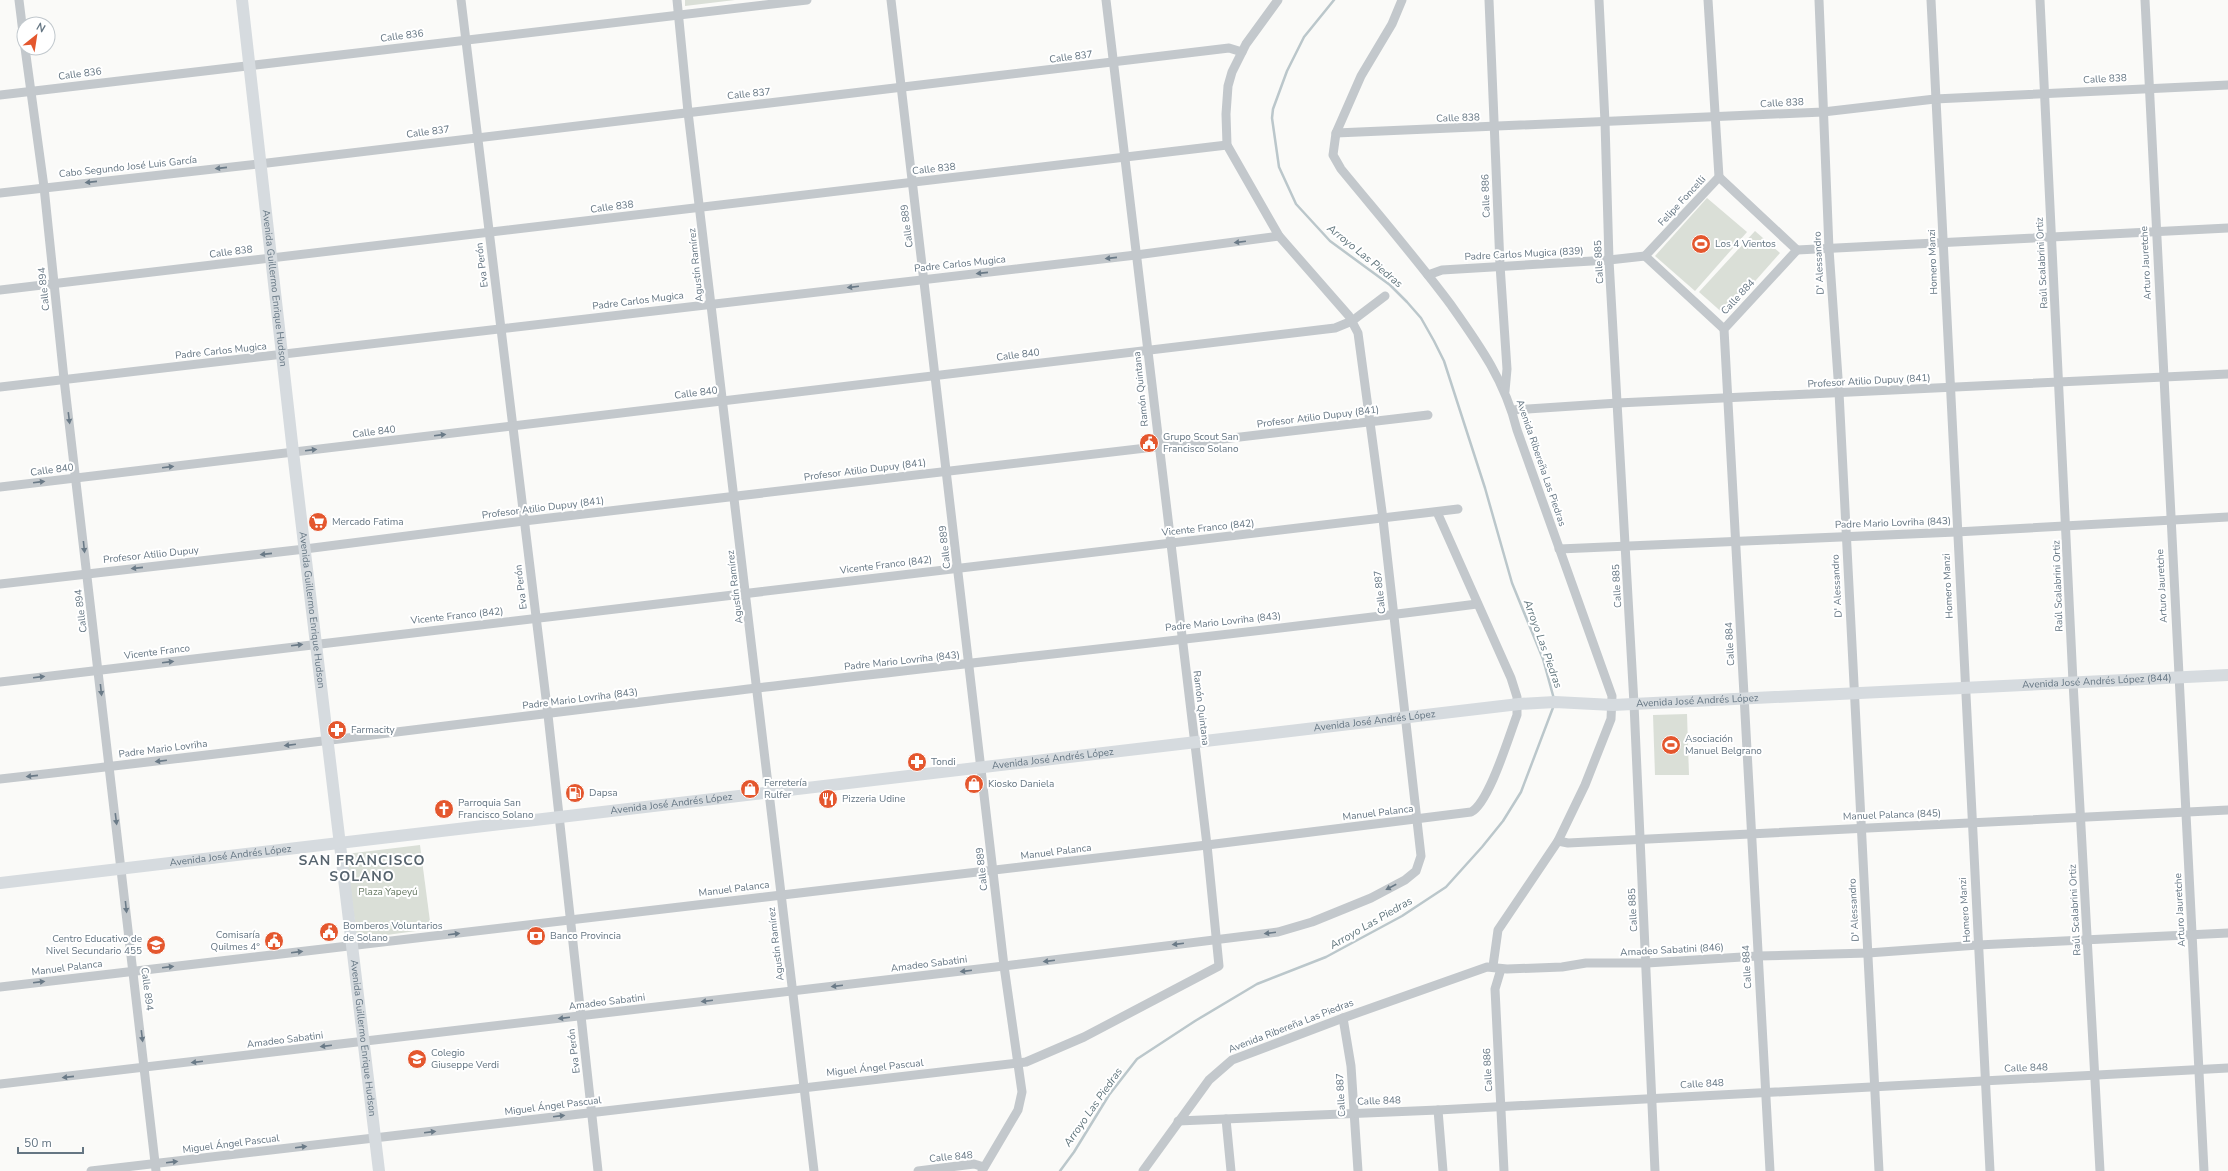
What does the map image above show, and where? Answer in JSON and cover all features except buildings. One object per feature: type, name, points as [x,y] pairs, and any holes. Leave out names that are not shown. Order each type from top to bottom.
[{"type":"main road","name":"Avenida Guillermo Enrique Hudson","points":[[242,0],[259,164],[329,740],[351,945],[365,1041],[379,1171]]},
{"type":"main road","name":"Avenida José Andrés López (844)","points":[[1965,688],[2228,675]]},
{"type":"main road","name":"Avenida José Andrés López","points":[[0,883],[1518,704],[1538,703],[1607,705],[1965,688]]},
{"type":"street","points":[[19,0],[21,16]]},
{"type":"street","name":"Eva Perón","points":[[461,0],[535,618],[548,714],[598,1171]]},
{"type":"street","name":"Agustín Ramírez","points":[[677,0],[688,112],[724,400],[814,1171]]},
{"type":"street","name":"Calle 836","points":[[0,95],[807,0]]},
{"type":"street","name":"Calle 889","points":[[891,0],[948,472],[969,664],[983,767],[1004,966],[1022,1092],[1018,1110],[983,1169]]},
{"type":"street","name":"Ramón Quintana","points":[[1018,1063],[1031,1061],[1084,1036],[1219,966],[1207,845],[1180,638],[1148,350],[1106,0]]},
{"type":"street","points":[[1278,0],[1242,52],[1232,72],[1228,86],[1226,114],[1227,145],[1278,236],[1352,321]]},
{"type":"street","name":"Avenida Ribereña Las Piedras","points":[[1143,1171],[1209,1080],[1232,1060],[1475,970],[1497,968],[1498,930],[1558,841],[1585,785],[1611,719],[1607,705],[1609,686],[1517,430],[1505,391],[1484,352],[1428,274],[1341,169],[1333,155],[1336,133],[1361,76],[1392,24],[1402,0]]},
{"type":"street","name":"Calle 886","points":[[1489,0],[1500,265],[1507,369],[1505,391]]},
{"type":"street","name":"Calle 885","points":[[1599,0],[1605,122],[1609,260],[1641,838],[1655,1171]]},
{"type":"street","name":"Felipe Foncelli","points":[[1645,256],[1719,178],[1714,117],[1708,0]]},
{"type":"street","name":"D' Alessandro","points":[[1819,0],[1829,249],[1838,392],[1879,1171]]},
{"type":"street","name":"Homero Manzi","points":[[1931,0],[1956,532],[1990,1171]]},
{"type":"street","name":"Raúl Scalabrini Ortiz","points":[[2040,0],[2073,682],[2082,817],[2087,940],[2100,1171]]},
{"type":"street","name":"Arturo Jauretche","points":[[2145,0],[2155,232],[2204,1171]]},
{"type":"street","name":"Calle 837","points":[[259,164],[1229,48],[1242,52]]},
{"type":"street","name":"Calle 894","points":[[26,56],[44,187],[64,379],[77,478],[133,971],[146,1068],[156,1167]]},
{"type":"street","name":"Calle 838","points":[[1336,133],[1494,128],[1823,112],[1936,99],[2228,84]]},
{"type":"street","name":"Calle 838","points":[[0,290],[913,182],[1125,159],[1227,145]]},
{"type":"street","name":"Cabo Segundo José Luis García","points":[[0,192],[259,164]]},
{"type":"street","points":[[1719,178],[1797,250],[2228,228]]},
{"type":"street","name":"Padre Carlos Mugica","points":[[0,387],[1136,255],[1278,236]]},
{"type":"street","name":"Calle 884","points":[[1770,1171],[1764,1092],[1729,399],[1724,329],[1797,250]]},
{"type":"street","points":[[1645,256],[1724,329]]},
{"type":"street","name":"Padre Carlos Mugica (839)","points":[[1428,274],[1442,270],[1500,265],[1609,260],[1645,256]]},
{"type":"street","name":"Calle 840","points":[[0,487],[1335,328],[1352,321],[1384,296]]},
{"type":"street","name":"Calle 887","points":[[1216,940],[1278,932],[1312,922],[1371,898],[1405,880],[1411,876],[1420,862],[1417,820],[1383,519],[1358,333],[1352,321]]},
{"type":"street","name":"Profesor Atilio Dupuy (841)","points":[[1512,410],[1618,403],[1729,399],[1838,392],[2228,374]]},
{"type":"street","name":"Profesor Atilio Dupuy (841)","points":[[305,549],[524,521],[1428,415]]},
{"type":"street","name":"Vicente Franco (842)","points":[[317,643],[746,594],[958,567],[1383,519],[1458,509]]},
{"type":"street","points":[[1437,512],[1511,678],[1518,704]]},
{"type":"street","name":"Padre Mario Lovriha (843)","points":[[1559,549],[1956,532],[2228,517]]},
{"type":"street","name":"Profesor Atilio Dupuy","points":[[0,584],[305,549]]},
{"type":"street","name":"Padre Mario Lovriha (843)","points":[[329,740],[758,687],[969,664],[1477,604]]},
{"type":"street","name":"Vicente Franco","points":[[0,682],[317,643]]},
{"type":"street","name":"Manuel Palanca","points":[[0,987],[1207,845],[1417,820],[1471,812],[1479,806],[1487,792],[1517,715],[1518,704]]},
{"type":"street","name":"Padre Mario Lovriha","points":[[0,779],[329,740]]},
{"type":"street","name":"Manuel Palanca (845)","points":[[1558,841],[1568,843],[1860,827],[2228,810]]},
{"type":"street","name":"Amadeo Sabatini (846)","points":[[1497,968],[1562,967],[1586,963],[1646,963],[1758,956],[1868,953],[1978,945],[2228,933]]},
{"type":"street","name":"Amadeo Sabatini","points":[[0,1084],[146,1068],[1216,940]]},
{"type":"street","name":"Calle 886","points":[[1497,968],[1495,989],[1504,1171]]},
{"type":"street","name":"Calle 887","points":[[1343,1018],[1351,1066],[1358,1171]]},
{"type":"street","name":"Miguel Ángel Pascual","points":[[91,1171],[156,1167],[375,1138],[1018,1063]]},
{"type":"street","name":"Calle 848","points":[[1178,1121],[1438,1110],[1501,1105],[2095,1076],[2228,1068]]},
{"type":"street","points":[[1438,1110],[1443,1171]]},
{"type":"street","points":[[1226,1119],[1231,1171]]},
{"type":"street","name":"Calle 848","points":[[918,1171],[974,1164],[983,1169]]},
{"type":"green space","points":[[685,0],[735,0],[685,6]]},
{"type":"green space","name":"Los 4 Vientos","points":[[1707,198],[1747,232],[1695,291],[1655,256]]},
{"type":"green space","points":[[1755,231],[1780,253],[1725,315],[1699,292]]},
{"type":"green space","name":"Asociación Manuel Belgrano","points":[[1687,714],[1689,775],[1655,775],[1653,715]]},
{"type":"green space","name":"Plaza Yapeyú","points":[[420,845],[431,929],[357,939],[346,854]]},
{"type":"waterway","name":"Arroyo Las Piedras","points":[[1334,0],[1304,37],[1287,71],[1273,109],[1272,118],[1279,167],[1296,204],[1330,241],[1390,285],[1421,318],[1434,341],[1444,361],[1485,488],[1512,583],[1543,659],[1554,699]]},
{"type":"waterway","name":"Arroyo Las Piedras","points":[[1060,1171],[1074,1152],[1109,1095],[1137,1059],[1195,1021],[1257,984],[1326,957],[1402,916],[1446,887],[1503,821],[1521,792],[1554,705]]},
{"type":"place","name":"Los 4 Vientos","points":[[1701,244]]},
{"type":"place","name":"Grupo Scout San Francisco Solano","points":[[1149,443]]},
{"type":"place","name":"Mercado Fatima","points":[[318,522]]},
{"type":"place","name":"Farmacity","points":[[337,730]]},
{"type":"place","name":"Asociación Manuel Belgrano","points":[[1671,745]]},
{"type":"place","name":"Tondi","points":[[917,762]]},
{"type":"place","name":"Kiosko Daniela","points":[[974,784]]},
{"type":"place","name":"Ferretería Rulfer","points":[[750,789]]},
{"type":"place","name":"Dapsa","points":[[575,793]]},
{"type":"place","name":"Pizzeria Udine","points":[[828,799]]},
{"type":"place","name":"Parroquia San Francisco Solano","points":[[444,809]]},
{"type":"place","name":"Bomberos Voluntarios de Solano","points":[[329,932]]},
{"type":"place","name":"Banco Provincia","points":[[536,936]]},
{"type":"place","name":"Comisaría Quilmes 4°","points":[[274,941]]},
{"type":"place","name":"Centro Educativo de Nivel Secundario 455","points":[[156,945]]},
{"type":"place","name":"Colegio Giuseppe Verdi","points":[[417,1059]]},
{"type":"district","name":"SAN FRANCISCO SOLANO","points":[[362,868]]}]
